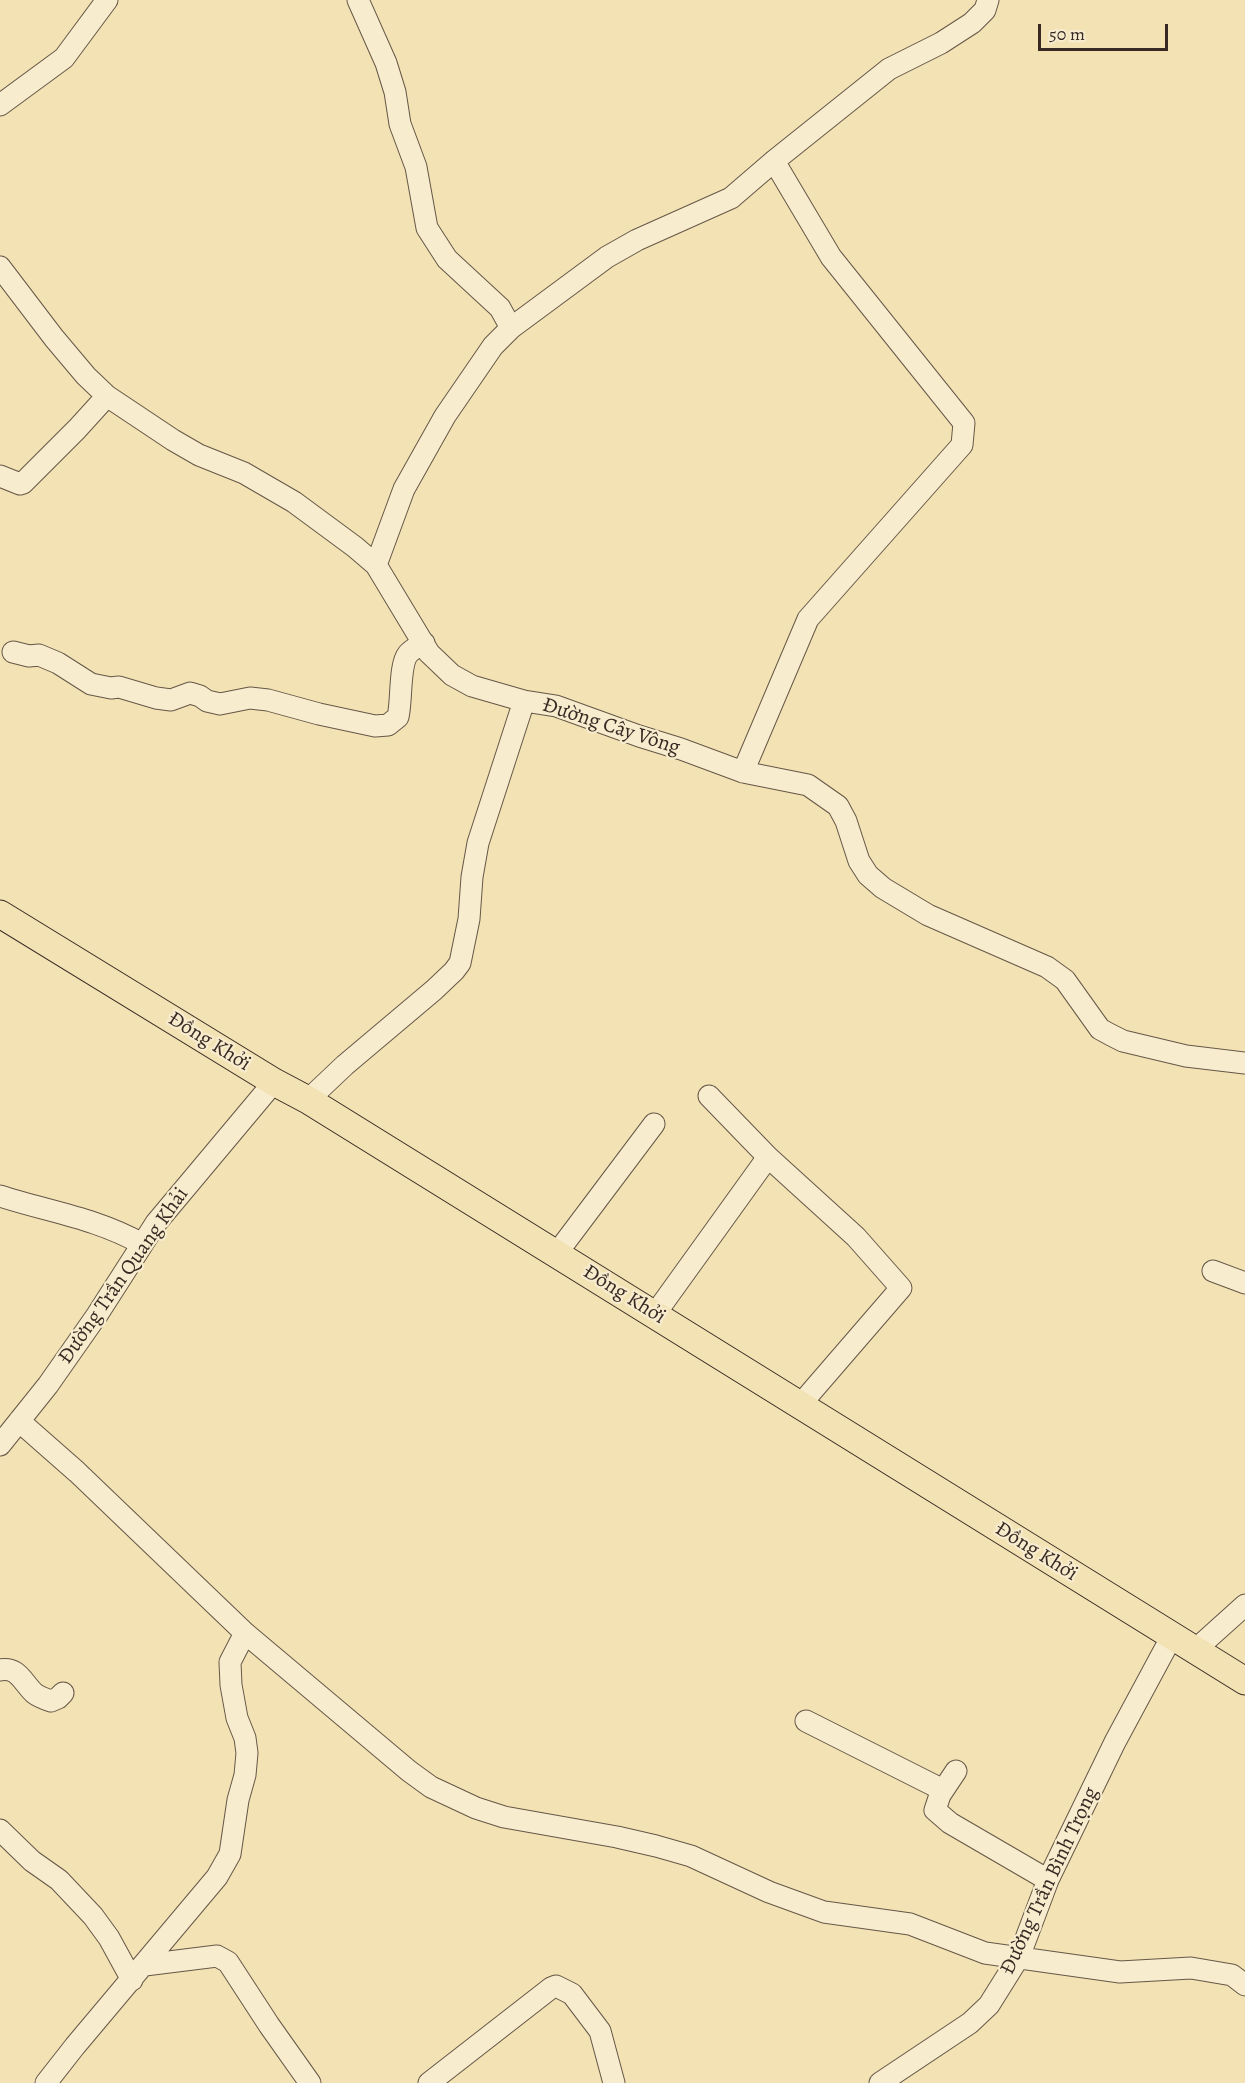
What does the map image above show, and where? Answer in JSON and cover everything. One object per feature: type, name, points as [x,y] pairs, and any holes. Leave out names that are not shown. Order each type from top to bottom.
[{"type":"main road","name":"Đồng Khởi","points":[[0,914],[557,1253],[1245,1681]]},
{"type":"street","points":[[0,105],[64,58],[107,0]]},
{"type":"street","points":[[358,0],[386,63],[395,92],[400,124],[419,178],[427,228],[447,259],[500,308],[511,328]]},
{"type":"street","points":[[376,565],[404,489],[444,416],[493,346],[511,328],[607,257],[637,240],[731,198],[774,160],[889,69],[941,43],[972,23],[985,10],[988,0]]},
{"type":"street","points":[[743,772],[808,619],[962,445],[964,423],[831,257],[774,160]]},
{"type":"street","name":"Đường Cây Vông","points":[[0,267],[54,338],[86,376],[107,396],[199,455],[244,473],[285,496],[376,565],[424,644],[438,663],[452,675],[472,686],[524,701],[556,706],[743,772],[808,785],[824,794],[838,806],[846,821],[854,850],[867,875],[883,888],[928,915],[1047,967],[1065,980],[1100,1029],[1123,1041],[1186,1056],[1245,1064]]},
{"type":"street","points":[[0,476],[20,484],[23,483],[107,396]]},
{"type":"street","points":[[13,652],[28,656],[39,655],[58,663],[91,684],[111,688],[119,687],[156,698],[171,700],[190,693],[220,704],[250,699],[268,700],[375,726],[388,725],[398,717],[406,656],[424,644]]},
{"type":"street","points":[[308,1100],[345,1065],[434,990],[460,963],[469,919],[472,877],[480,834],[524,701]]},
{"type":"street","name":"Đường Trần Quang Khải","points":[[0,1445],[54,1377],[115,1290],[141,1244],[173,1202],[274,1082]]},
{"type":"street","points":[[709,1096],[768,1157],[856,1237],[901,1288],[800,1405]]},
{"type":"street","points":[[557,1253],[654,1124]]},
{"type":"street","points":[[655,1314],[768,1157]]},
{"type":"street","points":[[0,1196],[83,1218],[118,1231],[141,1244]]},
{"type":"street","points":[[1213,1271],[1245,1283]]},
{"type":"street","points":[[19,1421],[76,1472],[245,1633],[409,1771],[432,1787],[476,1808],[504,1817],[656,1846],[691,1856],[770,1892],[824,1912],[910,1924],[986,1953],[1120,1972],[1191,1968],[1232,1975],[1245,1985]]},
{"type":"street","points":[[1195,1650],[1245,1605]]},
{"type":"street","points":[[46,2083],[217,1877],[230,1854],[247,1753],[245,1738],[237,1718],[231,1685],[230,1662],[245,1633]]},
{"type":"street","name":"Đường Trần Bình Trọng","points":[[880,2083],[970,2023],[989,2005],[1019,1957],[1048,1880],[1116,1742],[1172,1636]]},
{"type":"street","points":[[0,1670],[16,1672],[33,1692],[44,1699],[51,1701],[63,1693]]},
{"type":"street","points":[[806,1721],[943,1790]]},
{"type":"street","points":[[956,1771],[943,1790],[935,1810],[950,1823],[1048,1880]]},
{"type":"street","points":[[0,1830],[32,1861],[59,1880],[93,1916],[138,1972]]},
{"type":"street","points":[[138,1972],[217,1956],[228,1962],[268,2025],[310,2083]]},
{"type":"street","points":[[429,2083],[556,1986],[572,1994],[600,2031],[614,2083]]}]
